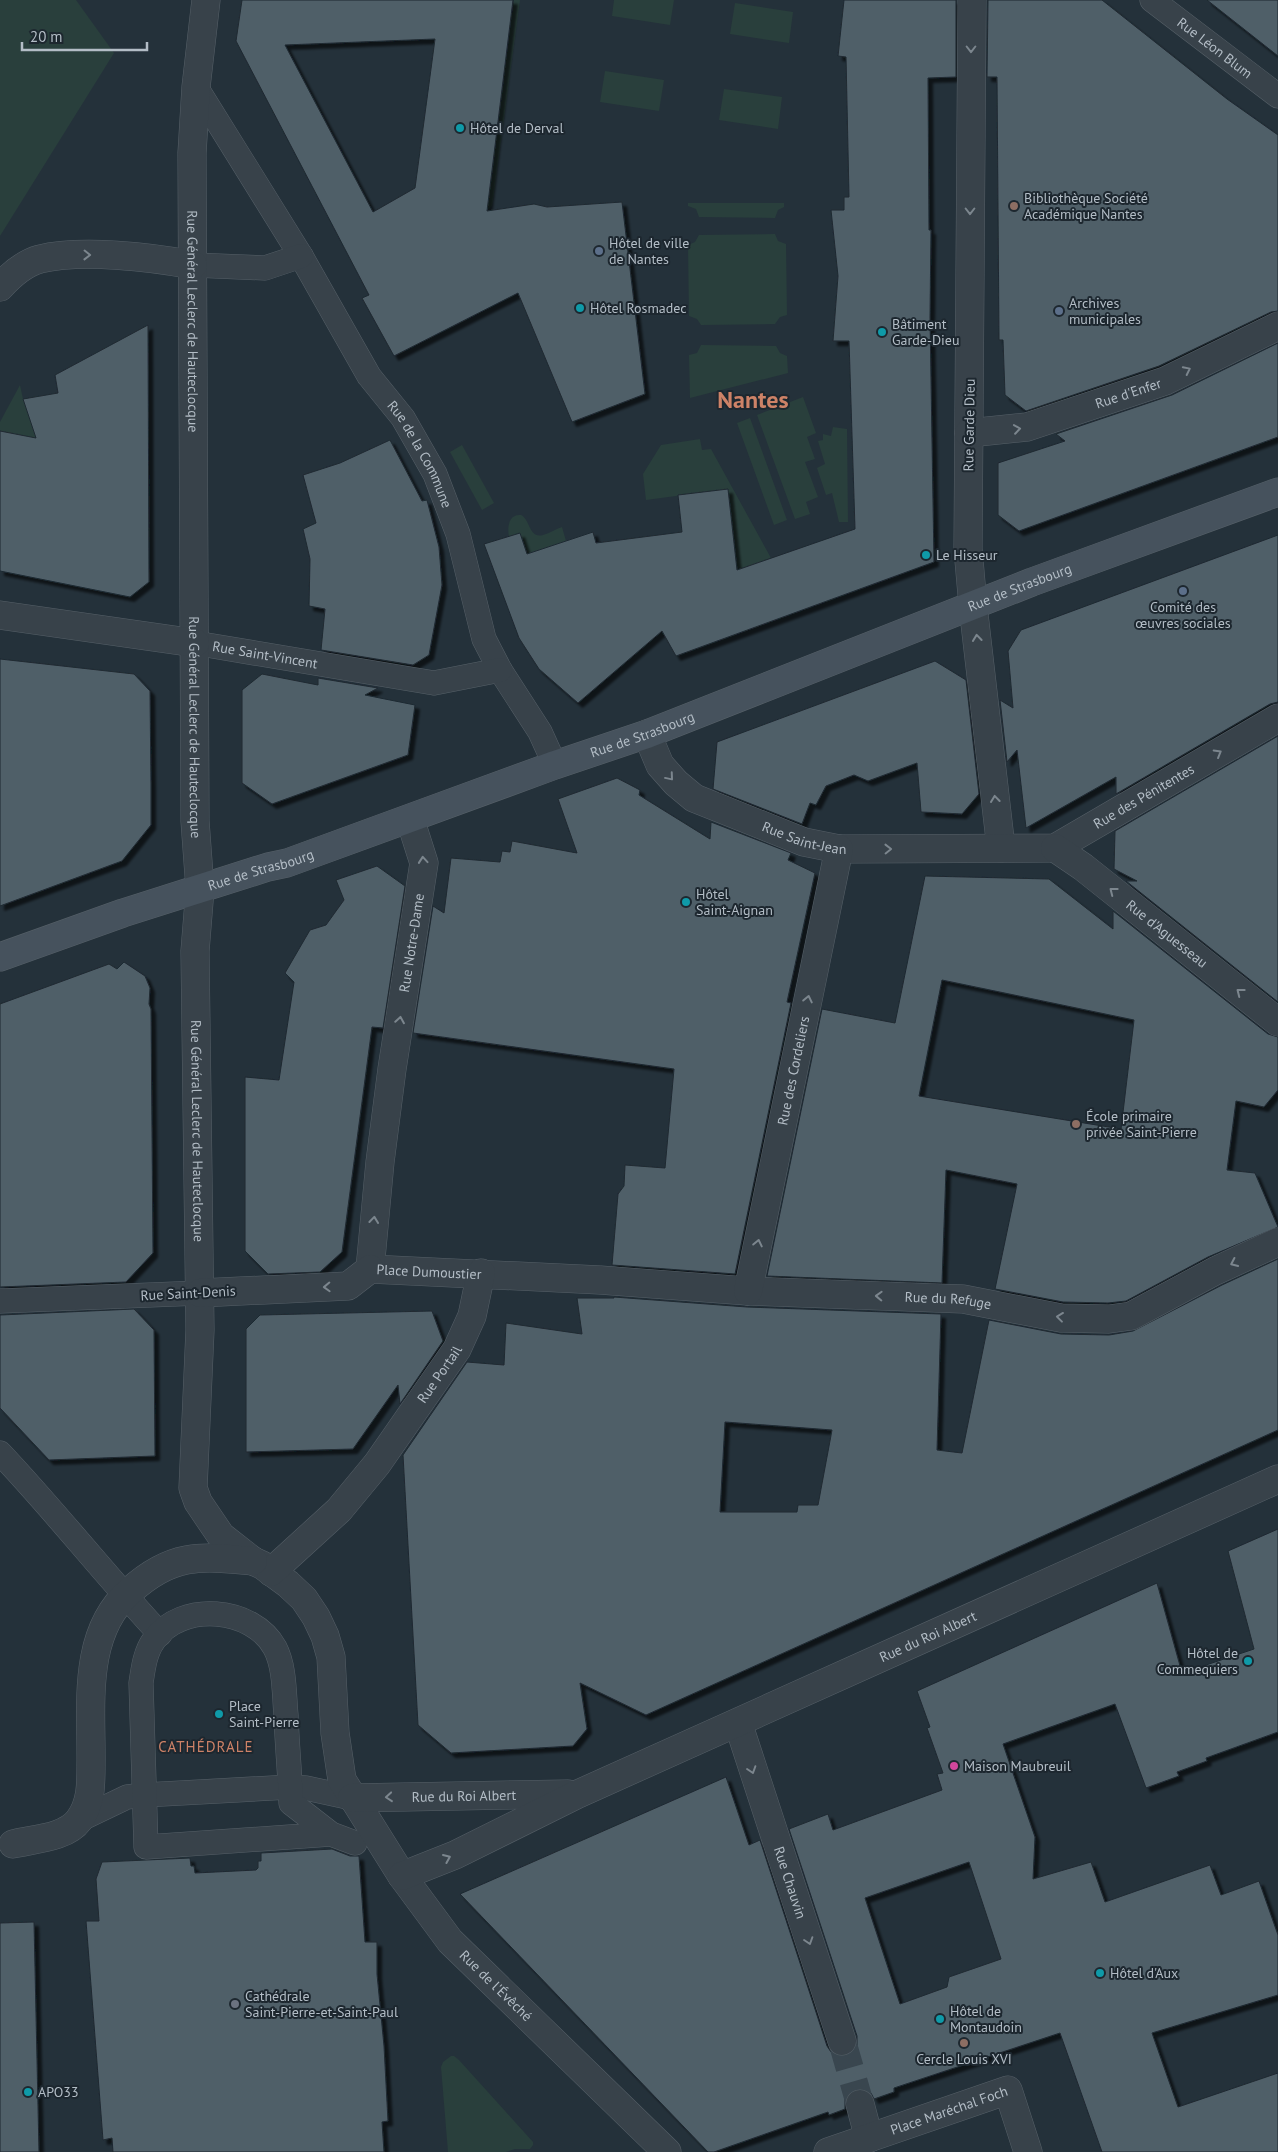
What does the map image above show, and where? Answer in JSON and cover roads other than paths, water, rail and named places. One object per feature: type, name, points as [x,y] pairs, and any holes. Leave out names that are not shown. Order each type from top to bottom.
[{"type":"main road","name":"Rue de Strasbourg","points":[[0,957],[123,913],[286,863],[555,765],[647,734],[973,606],[1278,492]]},
{"type":"street","name":"Rue Général Leclerc de Hauteclocque","points":[[206,0],[196,87],[192,152],[195,821],[200,889],[195,950],[200,1330],[193,1488],[198,1502],[221,1536],[262,1566]]},
{"type":"street","name":"Rue Garde Dieu","points":[[972,0],[968,549],[1001,848]]},
{"type":"street","name":"Rue Léon Blum","points":[[1152,0],[1278,96]]},
{"type":"street","name":"Rue de la Commune","points":[[196,87],[301,256],[369,376],[403,418],[435,474],[458,534],[484,639],[500,670],[540,732],[555,765]]},
{"type":"street","points":[[0,287],[9,277],[39,259],[86,255],[158,259],[193,265],[265,268],[301,256]]},
{"type":"street","name":"Rue d'Enfer","points":[[969,433],[1027,428],[1165,381],[1278,326]]},
{"type":"street","name":"Rue Saint-Vincent","points":[[0,615],[195,643],[434,684],[500,670]]},
{"type":"street","name":"Rue des Pénitentes","points":[[1055,848],[1278,718]]},
{"type":"street","name":"Rue Saint-Jean","points":[[647,734],[660,765],[676,784],[694,798],[804,842],[839,849],[1001,848]]},
{"type":"street","name":"Rue Notre-Dame","points":[[392,1068],[424,863],[410,819]]},
{"type":"street","points":[[1001,848],[1055,848]]},
{"type":"street","name":"Rue d'Aguesseau","points":[[1055,848],[1083,867],[1278,1022]]},
{"type":"street","name":"Rue des Cordeliers","points":[[748,1291],[839,849]]},
{"type":"street","name":"Place Dumoustier","points":[[392,1068],[380,1162],[370,1269],[600,1280]]},
{"type":"street","name":"Rue du Refuge","points":[[600,1280],[748,1291],[963,1299],[1061,1318],[1109,1319],[1131,1316],[1215,1271],[1278,1242]]},
{"type":"street","name":"Rue Saint-Denis","points":[[0,1302],[348,1286],[370,1269]]},
{"type":"street","name":"Rue Portail","points":[[262,1566],[339,1510],[377,1464],[456,1349],[472,1316],[480,1273]]},
{"type":"street","points":[[0,1453],[27,1481],[124,1596],[160,1634]]},
{"type":"street","name":"Rue du Roi Albert","points":[[402,1876],[454,1855],[578,1794],[738,1724],[1278,1479]]},
{"type":"street","points":[[7,1846],[65,1831],[73,1827],[79,1820],[89,1798],[93,1667],[97,1645],[104,1625],[124,1596],[147,1576],[165,1566],[186,1559],[208,1557],[262,1566],[288,1584],[304,1599],[316,1616],[325,1636],[331,1657],[335,1733],[342,1780],[352,1798]]},
{"type":"street","points":[[331,1834],[137,1849],[144,1795],[140,1683],[144,1662],[154,1640],[173,1622],[188,1616],[208,1613],[229,1616],[250,1623],[263,1633],[275,1647],[280,1659],[284,1690],[291,1803],[331,1834],[355,1843]]},
{"type":"street","name":"Rue Chauvin","points":[[738,1724],[842,2041]]},
{"type":"street","points":[[79,1820],[127,1797],[144,1795],[290,1787],[306,1788],[352,1798]]},
{"type":"street","name":"Rue du Roi Albert","points":[[352,1798],[578,1794]]},
{"type":"street","name":"Rue de l'Évêché","points":[[352,1798],[402,1876],[450,1941],[667,2152]]},
{"type":"street","name":"Place Maréchal Foch","points":[[828,2152],[1008,2090],[1028,2152]]},
{"type":"street","points":[[860,2104],[869,2138]]},
{"type":"tunnel","points":[[842,2041],[860,2104]]},
{"type":"place","name":"Hôtel de Derval","points":[[460,128]]},
{"type":"place","name":"Bibliothèque Société Académique Nantes","points":[[1014,206]]},
{"type":"place","name":"Hôtel de ville de Nantes","points":[[599,251]]},
{"type":"place","name":"Hôtel Rosmadec","points":[[580,308]]},
{"type":"place","name":"Archives municipales","points":[[1059,311]]},
{"type":"place","name":"Bâtiment Garde-Dieu","points":[[882,332]]},
{"type":"place","name":"Le Hisseur","points":[[926,555]]},
{"type":"place","name":"Comité des œuvres sociales","points":[[1183,591]]},
{"type":"place","name":"Hôtel Saint-Aignan","points":[[686,902]]},
{"type":"place","name":"École primaire privée Saint-Pierre","points":[[1076,1124]]},
{"type":"place","name":"Hôtel de Commequiers","points":[[1248,1661]]},
{"type":"place","name":"Place Saint-Pierre","points":[[219,1714]]},
{"type":"place","name":"Maison Maubreuil","points":[[954,1766]]},
{"type":"place","name":"Hôtel d'Aux","points":[[1100,1973]]},
{"type":"place","name":"Cathédrale Saint-Pierre-et-Saint-Paul","points":[[235,2004]]},
{"type":"place","name":"Hôtel de Montaudoin","points":[[940,2019]]},
{"type":"place","name":"Cercle Louis XVI","points":[[964,2043]]},
{"type":"place","name":"APO33","points":[[28,2092]]},
{"type":"district","name":"Nantes","points":[[753,399]]},
{"type":"district","name":"CATHÉDRALE","points":[[206,1746]]}]
